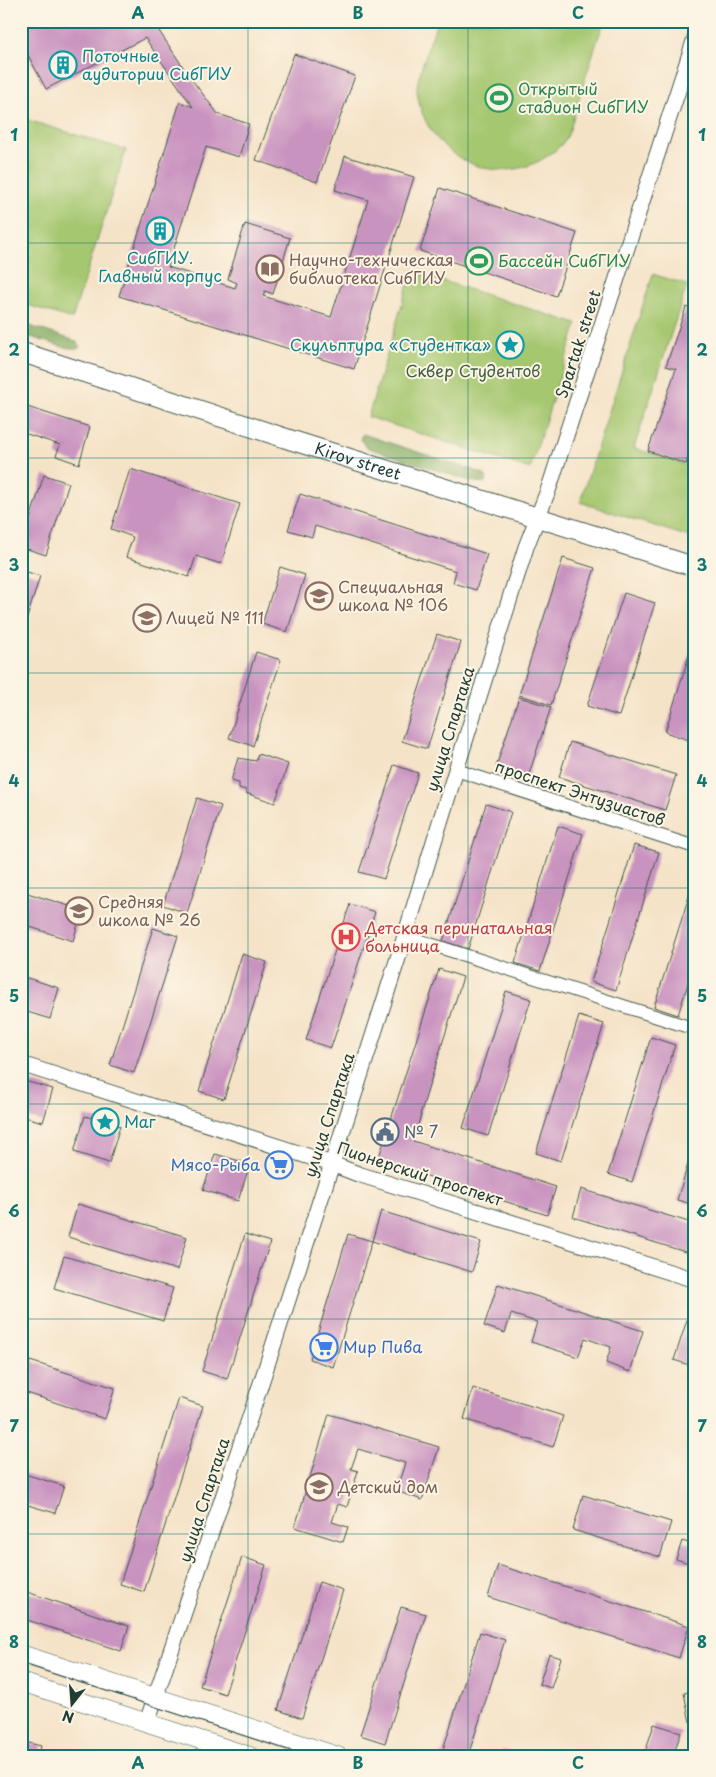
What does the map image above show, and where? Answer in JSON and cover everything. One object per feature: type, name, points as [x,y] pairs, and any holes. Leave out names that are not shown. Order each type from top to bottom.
[{"type":"main road","name":"Kirov street","points":[[21,352],[695,567]]},
{"type":"main road","points":[[21,1654],[338,1756]]},
{"type":"main road","points":[[21,1682],[250,1756]]},
{"type":"street","name":"Spartak street","points":[[539,517],[695,38]]},
{"type":"street","name":"улица Спартака","points":[[147,1722],[252,1411],[405,936],[526,547],[539,517]]},
{"type":"street","name":"проспект Энтузиастов","points":[[456,770],[695,847]]},
{"type":"street","points":[[405,936],[695,1030]]},
{"type":"street","name":"Пионерский проспект","points":[[21,1064],[695,1280]]},
{"type":"green space","name":"Открытый стадион СибГИУ","points":[[437,21],[604,21],[570,129],[560,146],[550,155],[539,161],[518,168],[498,170],[478,166],[460,158],[444,145],[431,130],[421,111],[417,90],[417,84]]},
{"type":"green space","points":[[21,118],[126,150],[72,319],[21,303]]},
{"type":"green space","name":"Сквер Студентов","points":[[412,271],[577,324],[530,469],[368,417]]},
{"type":"green space","points":[[653,274],[687,285],[634,448],[695,468],[695,519],[689,537],[580,502]]},
{"type":"green space","points":[[21,323],[76,341],[80,347],[77,349],[63,347],[21,334]]},
{"type":"green space","points":[[363,434],[482,473],[486,476],[487,481],[483,483],[470,481],[365,447],[360,437]]},
{"type":"building","name":"СибГИУ. Главный корпус","points":[[21,21],[178,21],[159,31],[189,76],[218,114],[249,124],[239,157],[206,147],[168,267],[235,288],[237,283],[228,279],[245,224],[290,238],[273,294],[265,291],[263,296],[331,317],[368,200],[335,190],[345,156],[414,177],[354,369],[119,296],[180,102],[193,107],[145,38],[46,89],[21,42]]},
{"type":"building","points":[[294,54],[355,76],[317,182],[256,160]]},
{"type":"building","points":[[440,188],[577,233],[556,296],[420,251]]},
{"type":"building","points":[[686,307],[695,310],[695,439],[686,464],[648,451],[676,369],[666,366]]},
{"type":"building","points":[[21,405],[90,427],[79,464],[56,456],[60,445],[21,432]]},
{"type":"building","points":[[130,469],[240,504],[221,564],[196,556],[189,577],[126,557],[133,537],[111,529]]},
{"type":"building","points":[[44,475],[69,483],[46,555],[21,547]]},
{"type":"building","points":[[300,494],[487,554],[476,590],[453,583],[456,571],[315,526],[312,537],[288,530]]},
{"type":"building","points":[[563,558],[595,568],[551,705],[519,695]]},
{"type":"building","points":[[280,567],[305,575],[287,632],[262,624]]},
{"type":"building","points":[[21,570],[40,576],[22,634],[21,634]]},
{"type":"building","points":[[624,593],[655,603],[619,716],[587,706]]},
{"type":"building","points":[[437,634],[461,642],[427,749],[402,741]]},
{"type":"building","points":[[695,640],[695,742],[665,732]]},
{"type":"building","points":[[256,652],[281,660],[253,746],[229,738]]},
{"type":"building","points":[[519,697],[551,707],[528,777],[496,767]]},
{"type":"building","points":[[570,742],[676,775],[665,810],[559,777]]},
{"type":"building","points":[[258,754],[288,764],[275,803],[246,793],[246,790],[239,788],[239,783],[231,781],[238,758],[256,761]]},
{"type":"building","points":[[394,765],[418,773],[384,879],[359,872]]},
{"type":"building","points":[[197,798],[221,806],[187,913],[163,905]]},
{"type":"building","points":[[486,804],[511,812],[468,949],[443,941]]},
{"type":"building","points":[[558,826],[583,834],[540,971],[515,963]]},
{"type":"building","points":[[634,845],[659,852],[616,990],[591,982]]},
{"type":"building","points":[[695,877],[695,962],[678,1015],[654,1007]]},
{"type":"building","points":[[21,891],[82,910],[73,941],[21,924]]},
{"type":"building","points":[[350,904],[375,912],[331,1048],[306,1040]]},
{"type":"building","points":[[153,928],[178,936],[134,1073],[110,1065]]},
{"type":"building","points":[[242,954],[267,962],[224,1099],[199,1091]]},
{"type":"building","points":[[439,969],[463,977],[413,1141],[556,1187],[547,1215],[378,1160]]},
{"type":"building","points":[[21,976],[59,988],[50,1019],[21,1010]]},
{"type":"building","points":[[506,991],[531,999],[488,1136],[463,1128]]},
{"type":"building","points":[[579,1016],[604,1024],[561,1161],[536,1153]]},
{"type":"building","points":[[651,1037],[675,1045],[632,1182],[608,1174]]},
{"type":"building","points":[[21,1080],[53,1089],[43,1122],[21,1116]]},
{"type":"building","points":[[85,1116],[120,1126],[109,1163],[74,1152]]},
{"type":"building","points":[[695,1146],[695,1205],[677,1200]]},
{"type":"building","points":[[215,1154],[250,1164],[238,1201],[203,1190]]},
{"type":"building","points":[[581,1189],[695,1224],[695,1255],[573,1217]]},
{"type":"building","points":[[78,1204],[187,1237],[177,1270],[68,1237]]},
{"type":"building","points":[[381,1211],[481,1242],[472,1272],[372,1241]]},
{"type":"building","points":[[245,1234],[270,1242],[227,1379],[202,1371]]},
{"type":"building","points":[[348,1234],[372,1241],[333,1367],[310,1359]]},
{"type":"building","points":[[64,1256],[173,1288],[163,1321],[54,1288]]},
{"type":"building","points":[[498,1284],[643,1331],[630,1372],[606,1363],[611,1347],[585,1338],[578,1357],[531,1342],[537,1322],[511,1314],[505,1333],[484,1326]]},
{"type":"building","points":[[688,1317],[695,1320],[695,1367],[674,1360]]},
{"type":"building","points":[[30,1361],[115,1388],[105,1419],[21,1391]]},
{"type":"building","points":[[473,1388],[563,1416],[553,1447],[464,1419]]},
{"type":"building","points":[[179,1398],[203,1406],[144,1592],[120,1584]]},
{"type":"building","points":[[329,1414],[439,1447],[422,1500],[396,1491],[405,1463],[358,1449],[351,1469],[358,1471],[347,1507],[338,1504],[332,1522],[348,1527],[343,1542],[295,1527]]},
{"type":"building","points":[[21,1473],[64,1486],[55,1513],[21,1503]]},
{"type":"building","points":[[583,1495],[671,1522],[660,1557],[573,1530]]},
{"type":"building","points":[[682,1541],[695,1545],[695,1565],[676,1559]]},
{"type":"building","points":[[242,1557],[266,1565],[225,1694],[200,1686]]},
{"type":"building","points":[[498,1565],[689,1626],[679,1658],[488,1597]]},
{"type":"building","points":[[319,1582],[343,1590],[302,1718],[278,1710]]},
{"type":"building","points":[[21,1590],[129,1626],[121,1651],[21,1618]]},
{"type":"building","points":[[401,1607],[426,1614],[385,1743],[360,1735]]},
{"type":"building","points":[[480,1632],[505,1640],[468,1756],[441,1756]]},
{"type":"building","points":[[549,1654],[561,1658],[551,1688],[539,1684]]},
{"type":"building","points":[[695,1691],[695,1721],[690,1722],[684,1693]]},
{"type":"building","points":[[654,1724],[681,1732],[673,1756],[644,1756]]},
{"type":"building","points":[[21,1741],[41,1746],[39,1756],[21,1756]]},
{"type":"building","points":[[503,1750],[520,1755],[520,1756],[502,1756]]},
{"type":"tram line","points":[[21,1663],[306,1756]]},
{"type":"place","name":"Поточные аудитории СибГИУ","points":[[63,65]]},
{"type":"place","name":"Открытый стадион СибГИУ","points":[[499,98]]},
{"type":"place","name":"СибГИУ. Главный корпус","points":[[160,231]]},
{"type":"place","name":"Бассейн СибГИУ","points":[[479,261]]},
{"type":"place","name":"Научно-техническая библиотека СибГИУ","points":[[270,269]]},
{"type":"place","name":"Скульптура «Студентка»","points":[[510,345]]},
{"type":"place","name":"Специальная школа № 106","points":[[319,596]]},
{"type":"place","name":"Лицей № 111","points":[[147,618]]},
{"type":"place","name":"Средняя школа № 26","points":[[79,911]]},
{"type":"place","name":"Детская перинатальная больница","points":[[346,937]]},
{"type":"place","name":"Маг","points":[[105,1122]]},
{"type":"place","name":"№ 7","points":[[385,1132]]},
{"type":"place","name":"Мясо-Рыба","points":[[279,1165]]},
{"type":"place","name":"Мир Пива","points":[[324,1347]]},
{"type":"place","name":"Детский дом","points":[[319,1487]]}]
